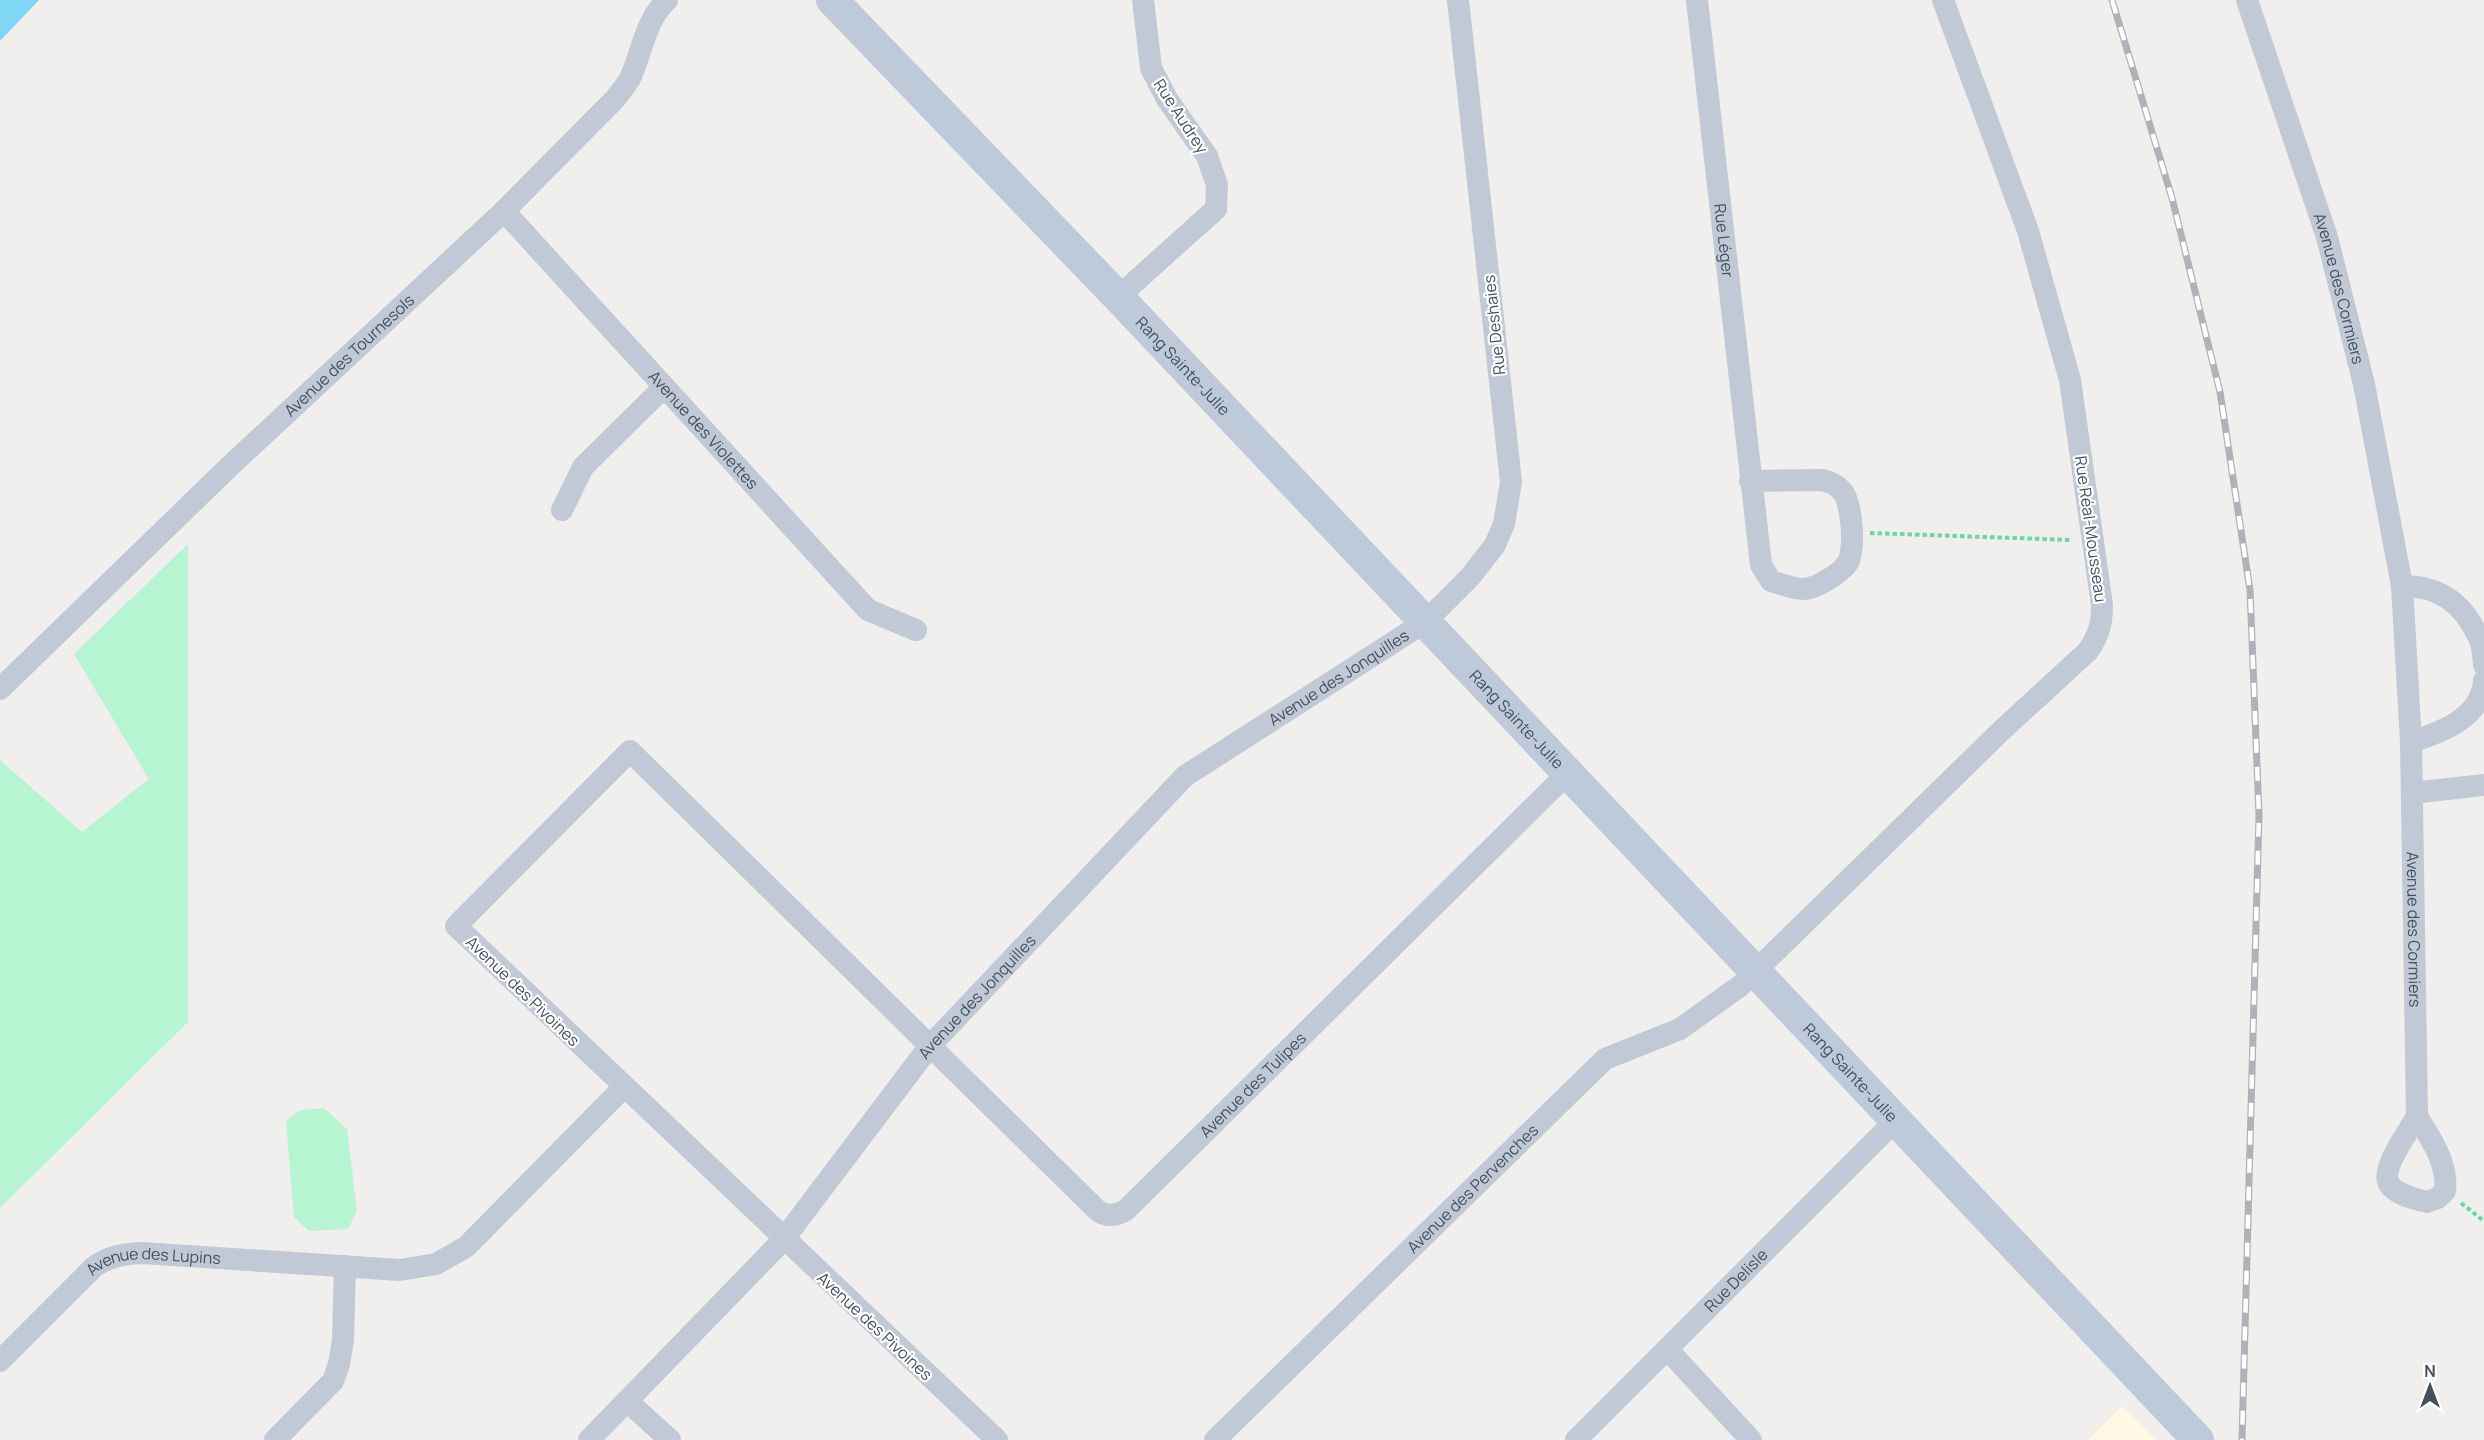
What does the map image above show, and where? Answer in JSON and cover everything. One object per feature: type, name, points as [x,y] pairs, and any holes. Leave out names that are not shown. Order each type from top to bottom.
[{"type":"street","name":"Avenue des Tournesols","points":[[0,689],[222,474],[504,211],[615,99],[631,79],[648,24],[667,0]]},
{"type":"street","name":"Rang Sainte-Julie","points":[[832,0],[1118,297],[2198,1440]]},
{"type":"street","name":"Rue Audrey","points":[[1118,297],[1216,208],[1217,185],[1207,156],[1167,99],[1151,68],[1143,0]]},
{"type":"street","name":"Rue Deshaies","points":[[1425,622],[1470,576],[1495,545],[1504,524],[1511,482],[1458,0]]},
{"type":"street","name":"Rue Léger","points":[[1698,0],[1750,481],[1761,565],[1771,581],[1803,590],[1821,585],[1847,564],[1851,551],[1851,532],[1844,492],[1832,483],[1822,480],[1750,481]]},
{"type":"street","name":"Rue Réal-Mousseau","points":[[1756,972],[2002,730],[2088,651],[2098,637],[2102,621],[2094,540],[2070,380],[2028,231],[1943,0]]},
{"type":"street","name":"Avenue des Cormiers","points":[[2247,0],[2327,237],[2364,384],[2402,586],[2411,742],[2417,1116],[2444,1166],[2445,1191]]},
{"type":"street","name":"Avenue des Violettes","points":[[504,211],[663,388],[868,610],[916,630]]},
{"type":"street","points":[[562,510],[583,467],[663,388]]},
{"type":"street","points":[[2402,586],[2423,586],[2453,601],[2480,639],[2484,665]]},
{"type":"street","name":"Avenue des Jonquilles","points":[[589,1440],[783,1240],[929,1047],[1185,776],[1425,622]]},
{"type":"street","points":[[2411,742],[2446,730],[2464,716],[2479,702],[2484,681]]},
{"type":"street","name":"Avenue des Pivoines","points":[[929,1047],[630,751],[456,926],[783,1240],[997,1440]]},
{"type":"street","name":"Avenue des Tulipes","points":[[929,1047],[1097,1210],[1104,1214],[1118,1214],[1126,1210],[1568,773]]},
{"type":"street","points":[[2412,793],[2484,785]]},
{"type":"street","name":"Avenue des Pervenches","points":[[1215,1440],[1605,1059],[1680,1029],[1756,972]]},
{"type":"street","name":"Avenue des Lupins","points":[[0,1361],[94,1267],[108,1257],[142,1252],[400,1270],[436,1264],[466,1247],[624,1087]]},
{"type":"street","points":[[2417,1116],[2391,1160],[2387,1174],[2389,1184],[2404,1194],[2427,1202],[2438,1198],[2445,1191]]},
{"type":"street","name":"Rue Delisle","points":[[1576,1440],[1896,1120]]},
{"type":"street","points":[[275,1440],[333,1381],[339,1364],[343,1340],[345,1266]]},
{"type":"street","points":[[1668,1350],[1751,1440]]},
{"type":"street","points":[[627,1401],[670,1440]]},
{"type":"path","points":[[1851,532],[2094,540]]},
{"type":"path","points":[[2445,1191],[2484,1221]]},
{"type":"shaded area","points":[[2122,1406],[2157,1440],[2088,1440]]},
{"type":"green space","points":[[188,544],[188,1022],[0,1208],[0,760],[82,832],[149,779],[74,654]]},
{"type":"green space","points":[[324,1108],[347,1129],[357,1211],[348,1229],[309,1231],[294,1217],[286,1121],[301,1110]]},
{"type":"water","points":[[0,0],[39,0],[0,41]]},
{"type":"railway","points":[[2112,0],[2172,198],[2220,392],[2250,590],[2259,815],[2242,1440]]}]
